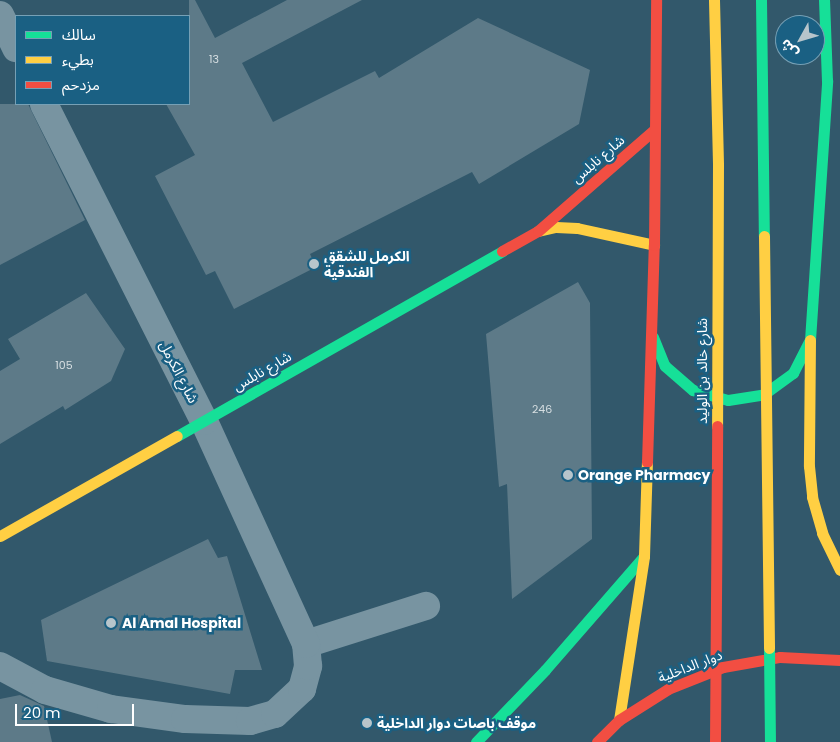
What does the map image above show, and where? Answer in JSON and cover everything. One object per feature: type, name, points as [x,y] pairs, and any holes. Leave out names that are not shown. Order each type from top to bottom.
[{"type":"street","points":[[619,720],[644,556],[654,245],[656,0]]},
{"type":"street","name":"شارع خالد بن الوليد","points":[[714,0],[718,165],[715,742]]},
{"type":"street","points":[[761,0],[770,742]]},
{"type":"street","points":[[824,0],[827,81],[810,341],[809,466],[812,497],[822,533],[840,570]]},
{"type":"street","points":[[0,15],[15,46]]},
{"type":"street","points":[[827,81],[840,68]]},
{"type":"street","name":"شارع الكرمل","points":[[45,105],[204,421],[306,644]]},
{"type":"street","name":"شارع نابلس","points":[[0,536],[538,231],[656,129]]},
{"type":"street","name":"شارع نابلس","points":[[538,231],[556,227],[577,228],[654,245]]},
{"type":"street","points":[[651,333],[665,366],[693,390],[728,400],[764,394],[793,373],[810,341]]},
{"type":"street","points":[[476,742],[545,670],[644,556]]},
{"type":"street","points":[[0,666],[45,690],[111,709],[185,719],[250,721],[275,714],[302,689],[308,666],[306,644],[426,606]]},
{"type":"street","name":"دوار الداخلية","points":[[597,742],[619,720],[668,689],[723,667],[780,657],[840,660]]},
{"type":"building","points":[[189,0],[195,0],[215,38],[287,0],[362,0],[242,63],[273,122],[375,71],[379,78],[478,18],[590,70],[579,124],[479,184],[472,172],[310,254],[316,267],[234,309],[215,271],[206,275],[155,176],[195,155],[167,105],[190,105]]},
{"type":"building","points":[[0,104],[28,105],[85,220],[0,265]]},
{"type":"building","points":[[578,282],[590,303],[592,539],[512,599],[507,484],[499,487],[486,334]]},
{"type":"building","points":[[86,293],[125,349],[111,381],[65,410],[63,406],[0,444],[0,371],[20,359],[8,339]]},
{"type":"building","points":[[208,539],[218,558],[227,556],[262,670],[235,670],[230,694],[47,661],[41,620]]},
{"type":"building","points":[[20,695],[44,706],[52,742],[0,742],[0,699]]},
{"type":"traffic: fast","points":[[761,0],[764,236]]},
{"type":"traffic: fast","points":[[810,340],[827,81],[824,0]]},
{"type":"traffic: fast","points":[[177,436],[502,251]]},
{"type":"traffic: fast","points":[[653,337],[665,366],[693,390],[728,400],[764,394],[793,373],[809,342]]},
{"type":"traffic: fast","points":[[476,742],[545,670],[644,556]]},
{"type":"traffic: fast","points":[[769,648],[770,742]]},
{"type":"traffic: slow","points":[[714,0],[718,165],[717,426]]},
{"type":"traffic: slow","points":[[538,231],[556,227],[577,228],[654,245]]},
{"type":"traffic: slow","points":[[764,236],[769,648]]},
{"type":"traffic: slow","points":[[810,340],[809,466],[812,497],[822,533],[840,570]]},
{"type":"traffic: slow","points":[[0,536],[177,436]]},
{"type":"traffic: slow","points":[[619,720],[644,556],[647,462]]},
{"type":"traffic: jam","points":[[647,462],[654,245],[656,0]]},
{"type":"traffic: jam","points":[[502,251],[538,231],[655,129]]},
{"type":"traffic: jam","points":[[715,742],[717,426]]},
{"type":"traffic: jam","points":[[597,742],[619,720],[668,689],[723,667],[780,657],[840,660]]},
{"type":"place","name":"الكرمل للشقق الفندقية","points":[[314,264]]},
{"type":"place","name":"Orange Pharmacy","points":[[568,475]]},
{"type":"place","name":"Al Amal Hospital","points":[[111,623]]},
{"type":"place","name":"موقف باصات دوار الداخلية","points":[[367,723]]}]
